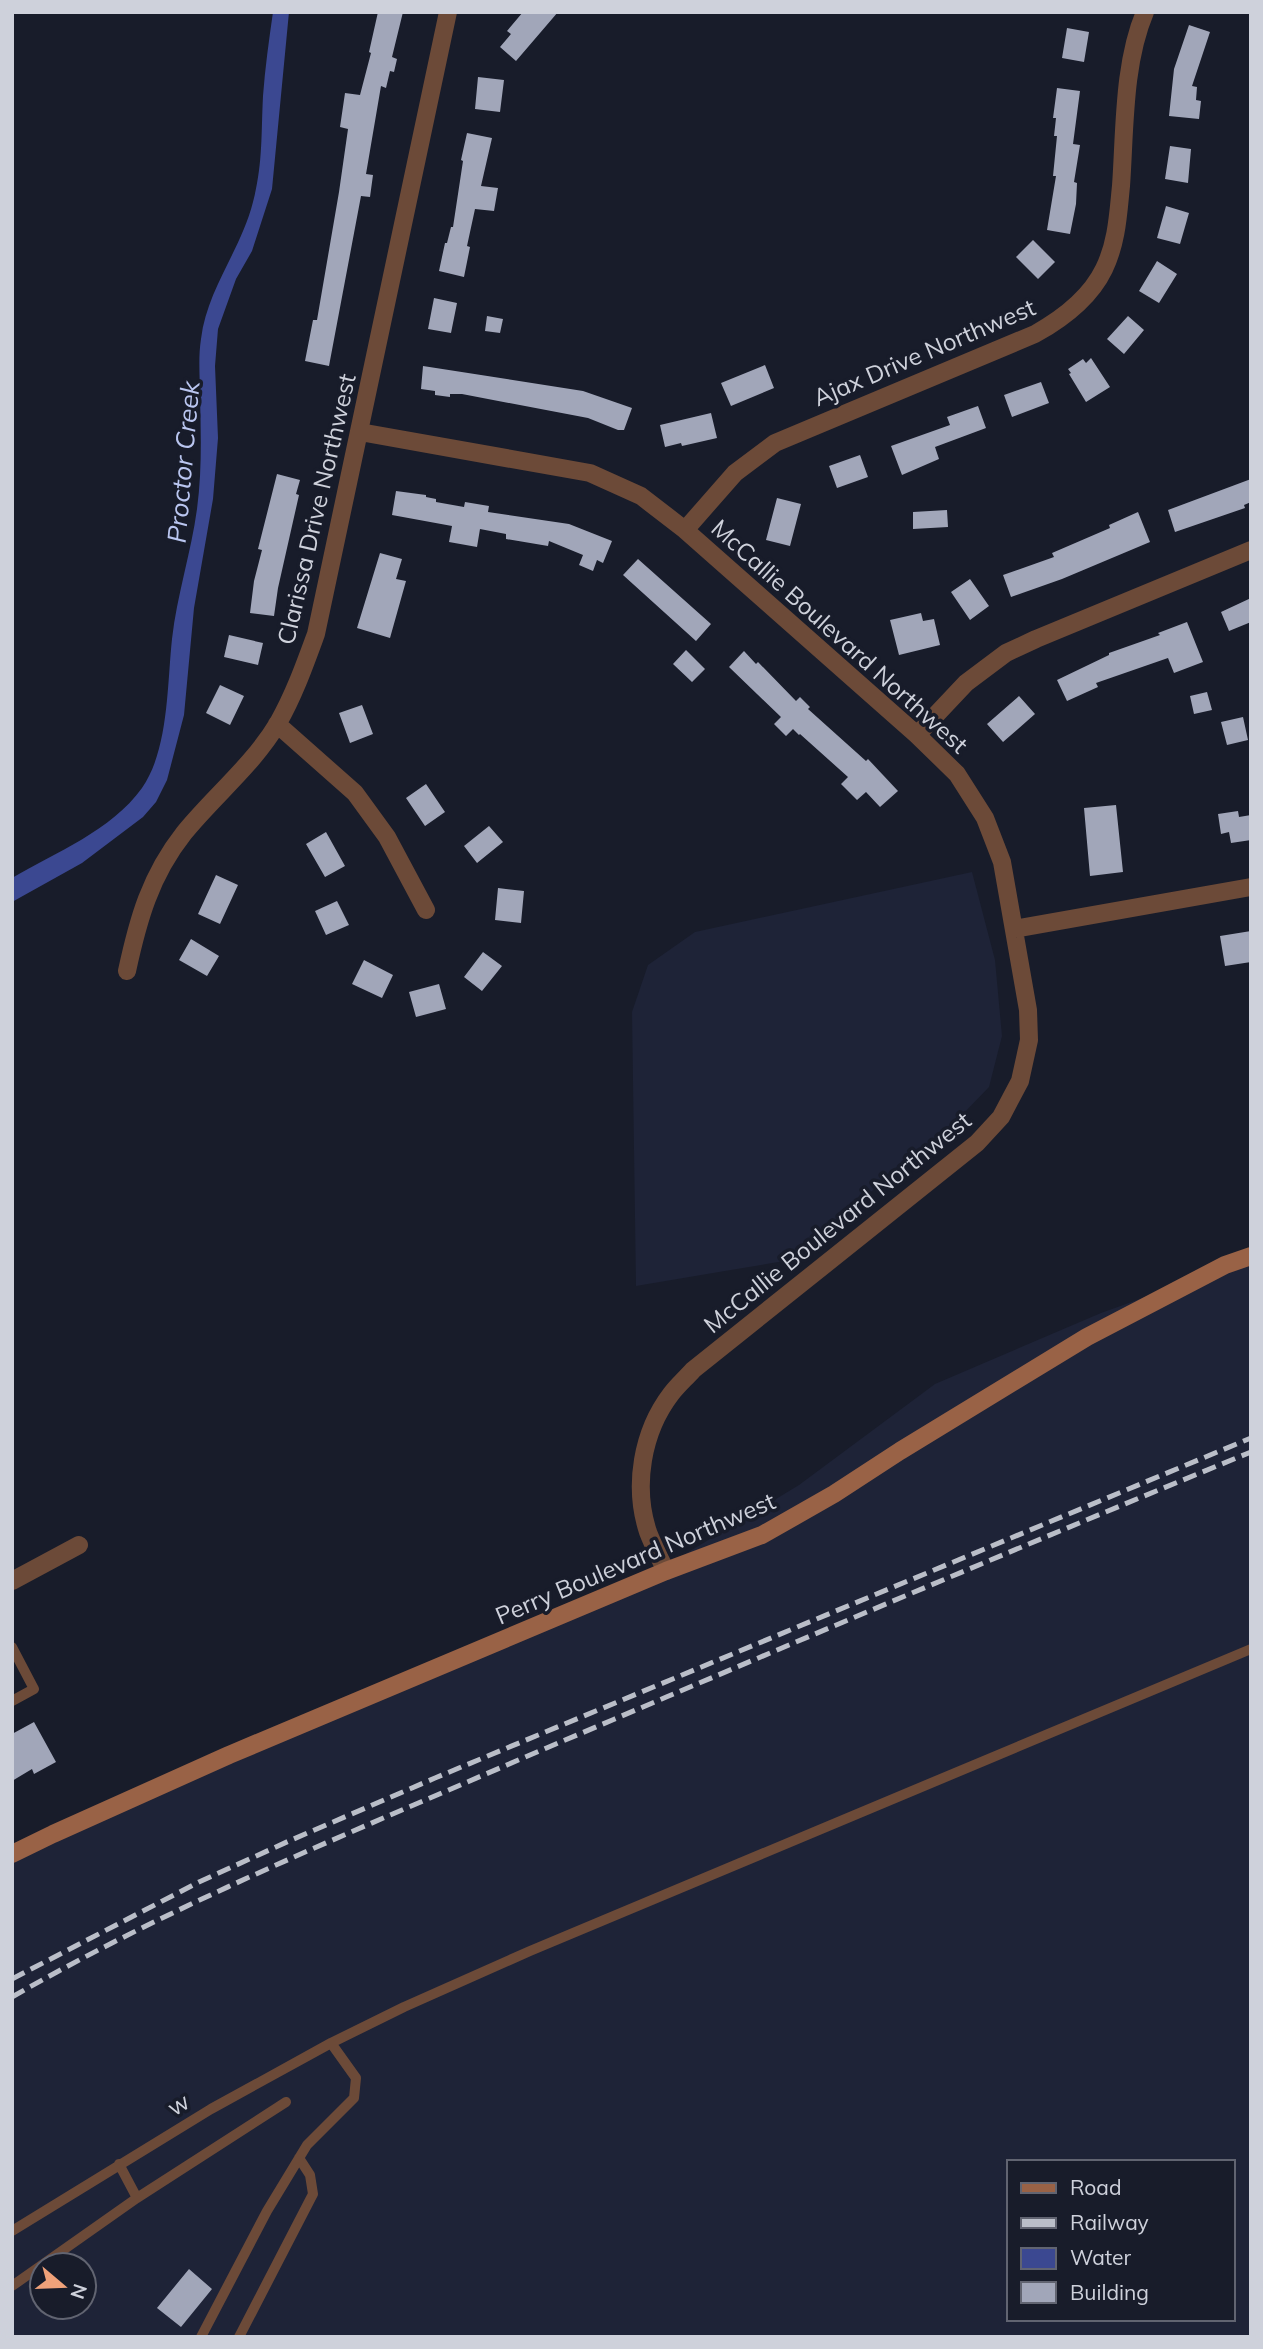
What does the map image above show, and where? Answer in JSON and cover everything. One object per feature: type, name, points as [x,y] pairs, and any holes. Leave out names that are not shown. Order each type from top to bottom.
[{"type":"street","name":"Clarissa Drive Northwest","points":[[127,971],[139,915],[163,862],[184,833],[237,777],[277,724],[298,683],[316,634],[448,12]]},
{"type":"street","name":"Ajax Drive Northwest","points":[[685,530],[735,473],[775,443],[1035,334],[1057,322],[1079,303],[1103,271],[1117,234],[1131,59],[1145,12]]},
{"type":"street","name":"McCallie Boulevard Northwest","points":[[360,432],[590,472],[641,496],[685,530],[917,735],[957,774],[985,818],[1002,862],[1028,1010],[1029,1040],[1020,1080],[1001,1117],[977,1143],[693,1370],[672,1393],[658,1415],[644,1454],[641,1490],[648,1531],[666,1572]]},
{"type":"street","points":[[917,735],[967,683],[1006,653],[1251,550]]},
{"type":"street","points":[[277,724],[355,793],[387,837],[426,910]]},
{"type":"street","points":[[1014,929],[1251,887]]},
{"type":"street","name":"Perry Boulevard Northwest","points":[[12,1854],[206,1765],[666,1572],[762,1535],[834,1494],[1087,1336],[1225,1265],[1251,1256]]},
{"type":"street","points":[[12,1581],[79,1545]]},
{"type":"lane","points":[[12,1647],[34,1689],[12,1701]]},
{"type":"lane","name":"w","points":[[12,2231],[211,2109],[331,2043],[404,2007],[530,1951],[1251,1649]]},
{"type":"lane","points":[[201,2337],[267,2211],[299,2158],[307,2146],[354,2098],[356,2078],[331,2043]]},
{"type":"lane","points":[[12,2286],[137,2197],[286,2102]]},
{"type":"lane","points":[[239,2337],[313,2194],[310,2175],[299,2158]]},
{"type":"lane","points":[[119,2164],[137,2197]]},
{"type":"shaded area","points":[[972,872],[995,960],[1002,1036],[989,1087],[934,1144],[843,1213],[790,1260],[636,1286],[632,1012],[648,965],[695,932]]},
{"type":"shaded area","points":[[1251,1259],[1251,2337],[12,2337],[12,1858],[639,1582],[799,1485],[935,1384],[1101,1313]]},
{"type":"water","points":[[273,12],[289,12],[272,189],[252,251],[236,279],[218,329],[215,366],[218,438],[213,499],[194,608],[184,715],[167,780],[156,802],[143,817],[82,863],[12,902],[12,878],[99,829],[115,817],[142,788],[157,755],[165,716],[174,623],[199,495],[201,339],[210,303],[241,237],[253,202],[261,149],[264,86]]},
{"type":"building","points":[[378,12],[403,12],[392,57],[397,59],[394,72],[390,71],[386,88],[381,86],[366,174],[373,175],[370,197],[361,196],[329,366],[305,361],[313,320],[317,320],[339,192],[348,129],[340,127],[345,93],[360,95]]},
{"type":"building","points":[[523,12],[558,12],[516,61],[500,47],[511,34],[507,31]]},
{"type":"building","points":[[1189,25],[1210,32],[1192,86],[1197,87],[1196,100],[1201,101],[1199,119],[1169,116],[1174,69]]},
{"type":"building","points":[[1067,28],[1089,32],[1084,62],[1062,58]]},
{"type":"building","points":[[478,77],[504,80],[500,112],[475,109]]},
{"type":"building","points":[[1057,88],[1080,91],[1073,144],[1080,145],[1074,182],[1077,183],[1076,204],[1070,234],[1047,230],[1056,176],[1053,176],[1057,136],[1054,136],[1056,118],[1053,118]]},
{"type":"building","points":[[467,133],[492,138],[481,186],[498,188],[494,211],[475,209],[464,277],[439,271],[445,243],[453,227]]},
{"type":"building","points":[[1170,146],[1191,149],[1188,183],[1165,179]]},
{"type":"building","points":[[1166,206],[1189,213],[1180,244],[1157,238]]},
{"type":"building","points":[[1033,240],[1055,262],[1038,279],[1016,257]]},
{"type":"building","points":[[1157,261],[1177,274],[1159,303],[1139,291]]},
{"type":"building","points":[[434,298],[457,303],[451,333],[428,329]]},
{"type":"building","points":[[487,316],[503,319],[500,333],[485,331]]},
{"type":"building","points":[[1128,316],[1144,330],[1124,354],[1107,339]]},
{"type":"building","points":[[1091,358],[1110,387],[1086,402],[1068,369],[1083,359],[1086,363]]},
{"type":"building","points":[[765,365],[774,388],[731,406],[721,383]]},
{"type":"building","points":[[423,366],[583,391],[632,408],[624,430],[618,430],[588,418],[462,394],[450,394],[450,397],[435,395],[435,391],[421,389]]},
{"type":"building","points":[[1041,382],[1049,403],[1012,417],[1004,395]]},
{"type":"building","points":[[978,406],[986,428],[935,447],[939,459],[902,475],[891,446],[950,425],[947,417]]},
{"type":"building","points":[[711,413],[717,438],[665,447],[660,425]]},
{"type":"building","points":[[860,455],[868,477],[837,488],[829,466]]},
{"type":"building","points":[[277,474],[300,480],[274,616],[250,613],[262,550],[258,549]]},
{"type":"building","points":[[1251,479],[1251,502],[1244,505],[1245,508],[1175,532],[1168,510]]},
{"type":"building","points":[[396,491],[426,495],[436,499],[436,502],[464,507],[465,502],[489,506],[488,512],[569,524],[612,541],[603,563],[597,560],[593,571],[579,565],[583,555],[549,541],[548,546],[506,539],[506,534],[480,529],[477,547],[449,542],[452,526],[392,515]]},
{"type":"building","points":[[777,498],[801,504],[790,546],[766,540]]},
{"type":"building","points":[[947,510],[948,527],[913,529],[913,512]]},
{"type":"building","points":[[1138,512],[1150,542],[1011,597],[1003,575],[1054,557],[1052,553],[1110,528],[1109,525]]},
{"type":"building","points":[[380,553],[402,559],[396,579],[406,581],[390,638],[357,628]]},
{"type":"building","points":[[638,559],[711,624],[696,641],[623,575]]},
{"type":"building","points":[[970,579],[989,606],[970,620],[951,592]]},
{"type":"building","points":[[1251,598],[1251,622],[1229,631],[1221,612]]},
{"type":"building","points":[[921,613],[923,621],[934,619],[940,645],[899,655],[890,620]]},
{"type":"building","points":[[1187,622],[1203,662],[1174,673],[1168,658],[1096,683],[1098,687],[1067,701],[1057,680],[1109,653],[1160,635],[1158,633]]},
{"type":"building","points":[[229,635],[263,643],[258,665],[224,657]]},
{"type":"building","points":[[686,650],[705,669],[692,682],[673,664]]},
{"type":"building","points":[[744,651],[796,701],[800,697],[810,707],[808,709],[866,761],[868,759],[898,791],[880,807],[866,792],[857,800],[841,784],[848,777],[793,729],[786,736],[774,724],[781,717],[729,667]]},
{"type":"building","points":[[220,685],[244,696],[230,725],[206,713]]},
{"type":"building","points":[[1207,692],[1212,710],[1194,714],[1190,696]]},
{"type":"building","points":[[1019,696],[1035,714],[1003,742],[987,724]]},
{"type":"building","points":[[362,705],[373,734],[350,743],[339,713]]},
{"type":"building","points":[[1243,717],[1248,740],[1227,745],[1221,722]]},
{"type":"building","points":[[426,784],[445,812],[425,826],[406,798]]},
{"type":"building","points":[[1116,805],[1123,872],[1090,876],[1084,808]]},
{"type":"building","points":[[1238,811],[1239,817],[1251,815],[1251,840],[1231,843],[1229,832],[1221,834],[1218,814]]},
{"type":"building","points":[[489,826],[503,842],[477,863],[464,846]]},
{"type":"building","points":[[326,832],[345,866],[325,877],[306,844]]},
{"type":"building","points":[[216,875],[238,885],[220,924],[198,914]]},
{"type":"building","points":[[498,888],[524,891],[521,923],[495,920]]},
{"type":"building","points":[[337,901],[349,925],[326,935],[315,911]]},
{"type":"building","points":[[1251,931],[1251,962],[1225,966],[1220,936]]},
{"type":"building","points":[[191,939],[219,956],[207,976],[179,960]]},
{"type":"building","points":[[483,952],[502,966],[482,991],[464,977]]},
{"type":"building","points":[[364,960],[393,975],[382,998],[352,984]]},
{"type":"building","points":[[439,984],[446,1009],[416,1017],[409,992]]},
{"type":"building","points":[[34,1722],[56,1762],[34,1774],[32,1769],[12,1781],[12,1734]]},
{"type":"building","points":[[189,2269],[212,2289],[181,2327],[157,2308]]},
{"type":"railway","points":[[12,1979],[199,1882],[289,1841],[1251,1438]]},
{"type":"railway","points":[[12,1997],[200,1900],[329,1842],[886,1604],[1251,1452]]},
{"type":"water label","name":"Proctor Creek","points":[[183,462]]}]
